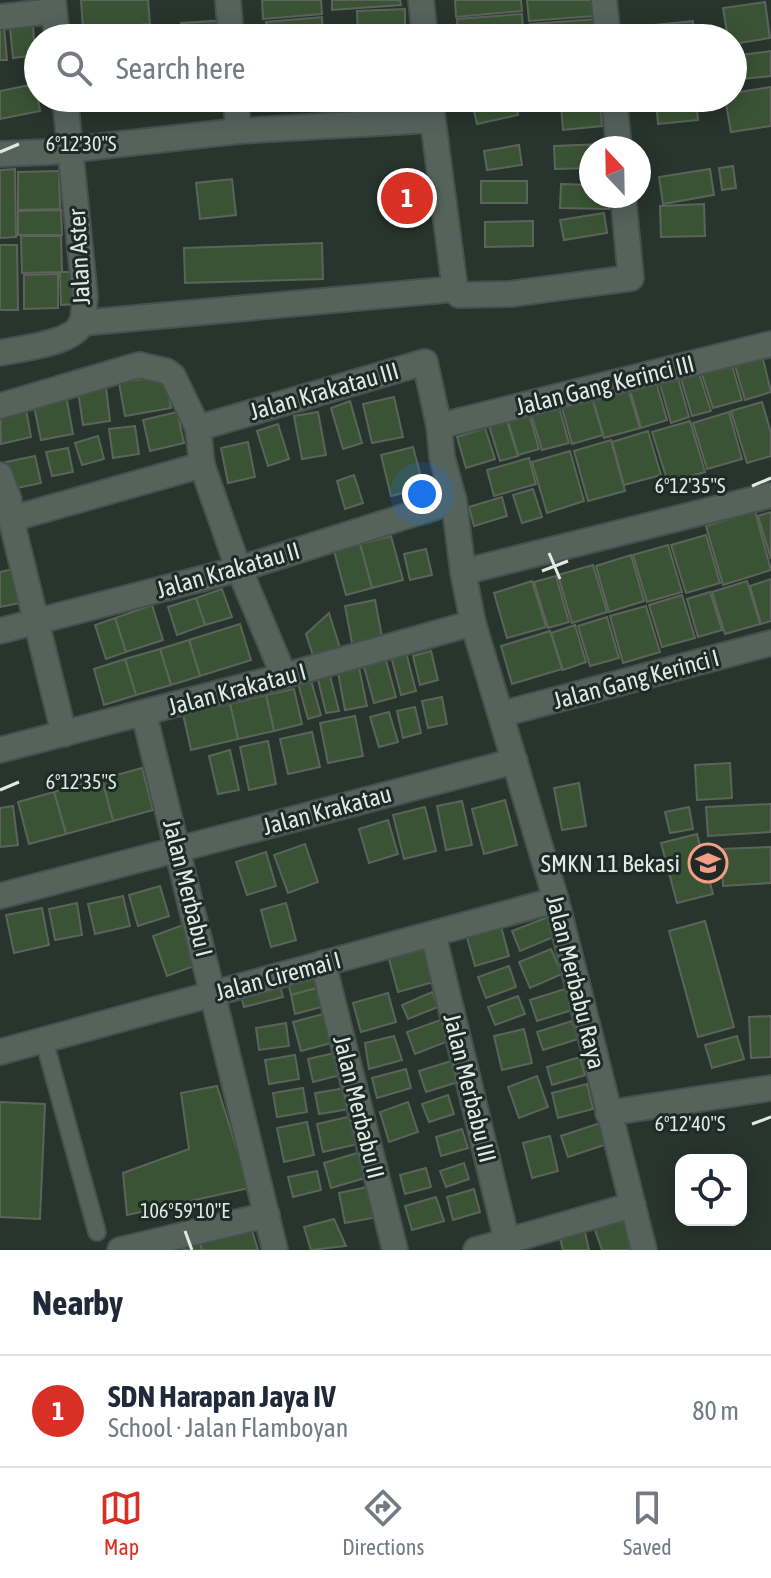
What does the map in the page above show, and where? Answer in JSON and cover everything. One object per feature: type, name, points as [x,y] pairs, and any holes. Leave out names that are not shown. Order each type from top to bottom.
[{"type":"street","points":[[228,0],[230,24]]},
{"type":"street","points":[[421,0],[424,24]]},
{"type":"street","points":[[604,0],[607,24]]},
{"type":"street","points":[[0,17],[54,6]]},
{"type":"street","name":"Jalan Aster","points":[[0,353],[72,335],[81,323],[85,297],[67,112]]},
{"type":"street","points":[[237,112],[238,131]]},
{"type":"street","points":[[0,154],[71,150],[405,112]]},
{"type":"street","points":[[431,112],[457,292]]},
{"type":"street","points":[[615,112],[618,136]]},
{"type":"street","points":[[81,323],[457,292],[510,294],[631,278],[624,208]]},
{"type":"street","name":"Jalan Gang Kerinci III","points":[[439,426],[771,344]]},
{"type":"street","name":"Jalan Krakatau III","points":[[198,428],[425,362],[439,426],[442,457],[454,501],[473,623]]},
{"type":"street","points":[[0,406],[139,365],[151,366],[173,376],[198,428],[202,465],[239,569],[284,676]]},
{"type":"street","points":[[6,508],[202,465]]},
{"type":"street","points":[[0,475],[64,734]]},
{"type":"street","points":[[463,572],[771,495]]},
{"type":"street","name":"Jalan Krakatau II","points":[[0,631],[239,569],[454,501]]},
{"type":"street","points":[[473,623],[515,761]]},
{"type":"street","name":"Jalan Krakatau I","points":[[0,750],[144,714],[473,623]]},
{"type":"street","name":"Jalan Gang Kerinci I","points":[[502,714],[771,643]]},
{"type":"street","name":"Jalan Merbabu I","points":[[144,714],[275,1250]]},
{"type":"street","name":"Jalan Krakatau","points":[[0,896],[515,761]]},
{"type":"street","name":"Jalan Merbabu Raya","points":[[515,761],[556,900],[644,1250]]},
{"type":"street","name":"Jalan Ciremai I","points":[[0,1052],[556,900]]},
{"type":"street","name":"Jalan Merbabu III","points":[[433,934],[507,1241]]},
{"type":"street","name":"Jalan Merbabu II","points":[[323,963],[395,1250]]},
{"type":"street","points":[[608,1113],[771,1088]]},
{"type":"street","points":[[476,1250],[633,1205]]},
{"type":"street","points":[[120,1250],[267,1215]]},
{"type":"lane","points":[[44,1040],[97,1232]]},
{"type":"building","points":[[81,0],[148,0],[150,24],[83,24]]},
{"type":"building","points":[[262,0],[321,0],[322,14],[263,19]]},
{"type":"building","points":[[332,0],[400,0],[401,5],[332,10]]},
{"type":"building","points":[[455,0],[521,0],[522,11],[456,17]]},
{"type":"building","points":[[527,0],[592,0],[594,16],[529,21]]},
{"type":"building","points":[[765,2],[770,38],[747,42],[747,24],[726,24],[723,8]]},
{"type":"building","points":[[405,9],[405,24],[358,24],[357,11]]},
{"type":"building","points":[[522,14],[523,24],[457,24],[457,19]]},
{"type":"building","points":[[322,17],[322,24],[266,24]]},
{"type":"building","points":[[596,19],[596,24],[530,24]]},
{"type":"building","points":[[228,20],[228,24],[181,24]]},
{"type":"building","points":[[693,21],[693,24],[664,24]]},
{"type":"building","points":[[24,26],[24,56],[13,58],[10,27]]},
{"type":"building","points":[[4,27],[7,60],[0,60],[0,28]]},
{"type":"building","points":[[771,51],[771,76],[747,79],[747,54]]},
{"type":"building","points":[[24,86],[24,112],[35,112],[0,119],[0,91]]},
{"type":"building","points":[[771,87],[771,126],[731,132],[727,112],[747,112],[747,91]]},
{"type":"building","points":[[474,112],[518,112],[518,115],[477,124]]},
{"type":"building","points":[[562,112],[601,112],[602,126],[563,130]]},
{"type":"building","points":[[657,112],[697,112],[698,120],[658,124]]},
{"type":"building","points":[[519,145],[522,165],[487,170],[484,151]]},
{"type":"building","points":[[579,145],[579,168],[555,169],[554,146]]},
{"type":"building","points":[[733,166],[736,188],[722,190],[719,168]]},
{"type":"building","points":[[15,169],[16,237],[0,238],[0,170]]},
{"type":"building","points":[[710,169],[714,195],[663,204],[659,177]]},
{"type":"building","points":[[59,171],[60,209],[18,210],[18,172]]},
{"type":"building","points":[[232,179],[236,215],[200,219],[196,183]]},
{"type":"building","points":[[481,181],[527,181],[527,203],[481,203]]},
{"type":"building","points":[[561,184],[579,185],[579,208],[609,208],[609,209],[560,208]]},
{"type":"building","points":[[704,204],[705,236],[661,237],[660,206]]},
{"type":"building","points":[[61,210],[62,235],[18,235],[18,211]]},
{"type":"building","points":[[604,213],[607,233],[564,240],[560,220]]},
{"type":"building","points":[[533,221],[533,246],[485,247],[485,222]]},
{"type":"building","points":[[21,236],[61,236],[62,272],[22,273]]},
{"type":"building","points":[[322,243],[323,279],[185,283],[184,248]]},
{"type":"building","points":[[0,245],[17,245],[18,310],[0,310]]},
{"type":"building","points":[[60,272],[82,272],[82,304],[61,305]]},
{"type":"building","points":[[58,274],[58,308],[24,309],[24,275]]},
{"type":"building","points":[[761,351],[771,392],[745,400],[733,359]]},
{"type":"building","points":[[730,359],[742,400],[713,408],[700,368]]},
{"type":"building","points":[[697,367],[711,411],[692,416],[679,372]]},
{"type":"building","points":[[676,371],[689,417],[671,423],[658,377]]},
{"type":"building","points":[[165,375],[171,408],[125,416],[119,383]]},
{"type":"building","points":[[654,375],[667,420],[641,428],[628,383]]},
{"type":"building","points":[[626,382],[640,428],[604,438],[591,393]]},
{"type":"building","points":[[106,387],[110,421],[83,425],[78,391]]},
{"type":"building","points":[[590,392],[603,435],[572,444],[560,401]]},
{"type":"building","points":[[66,395],[73,434],[41,440],[33,402]]},
{"type":"building","points":[[394,397],[403,437],[372,443],[363,404]]},
{"type":"building","points":[[350,401],[362,443],[343,449],[331,408]]},
{"type":"building","points":[[762,402],[771,433],[771,456],[747,463],[731,411]]},
{"type":"building","points":[[25,404],[31,437],[1,444],[0,409]]},
{"type":"building","points":[[558,404],[569,443],[542,450],[530,411]]},
{"type":"building","points":[[177,412],[184,443],[150,451],[143,420]]},
{"type":"building","points":[[318,412],[326,455],[302,459],[294,416]]},
{"type":"building","points":[[729,412],[742,459],[707,469],[693,423]]},
{"type":"building","points":[[529,414],[539,449],[518,455],[508,421]]},
{"type":"building","points":[[507,421],[518,456],[500,461],[489,426]]},
{"type":"building","points":[[690,421],[705,472],[668,483],[652,432]]},
{"type":"building","points":[[278,424],[289,459],[268,466],[257,431]]},
{"type":"building","points":[[135,426],[139,454],[113,458],[109,429]]},
{"type":"building","points":[[485,428],[495,459],[466,468],[457,437]]},
{"type":"building","points":[[648,431],[661,475],[624,485],[612,442]]},
{"type":"building","points":[[98,436],[104,459],[82,465],[75,443]]},
{"type":"building","points":[[611,440],[625,491],[588,501],[574,451]]},
{"type":"building","points":[[248,442],[255,477],[228,483],[221,448]]},
{"type":"building","points":[[413,447],[424,488],[391,496],[381,455]]},
{"type":"building","points":[[68,448],[73,472],[52,476],[46,452]]},
{"type":"building","points":[[570,451],[584,501],[547,513],[532,462]]},
{"type":"building","points":[[35,456],[41,483],[12,489],[6,462]]},
{"type":"building","points":[[529,458],[536,484],[494,496],[487,470]]},
{"type":"building","points":[[354,475],[363,503],[345,509],[337,481]]},
{"type":"building","points":[[533,489],[542,517],[522,523],[513,495]]},
{"type":"building","points":[[502,497],[507,516],[474,526],[469,507]]},
{"type":"building","points":[[755,511],[771,570],[723,585],[706,526]]},
{"type":"building","points":[[771,512],[771,559],[758,516]]},
{"type":"building","points":[[706,535],[720,583],[686,593],[671,545]]},
{"type":"building","points":[[391,536],[403,580],[372,588],[360,544]]},
{"type":"building","points":[[360,544],[372,588],[346,595],[334,551]]},
{"type":"building","points":[[668,545],[682,592],[647,602],[633,555]]},
{"type":"building","points":[[426,549],[432,575],[410,580],[404,554]]},
{"type":"building","points":[[631,555],[644,601],[609,612],[596,566]]},
{"type":"building","points":[[593,565],[607,612],[572,623],[558,575]]},
{"type":"building","points":[[13,569],[20,603],[0,607],[0,572]]},
{"type":"building","points":[[556,576],[569,622],[548,628],[534,582]]},
{"type":"building","points":[[771,579],[771,621],[761,624],[750,586]]},
{"type":"building","points":[[532,581],[546,627],[507,638],[494,593]]},
{"type":"building","points":[[747,581],[760,624],[725,634],[712,592]]},
{"type":"building","points":[[222,589],[232,617],[205,625],[196,598]]},
{"type":"building","points":[[710,592],[722,630],[698,637],[687,599]]},
{"type":"building","points":[[682,595],[695,638],[662,647],[649,605]]},
{"type":"building","points":[[196,598],[205,625],[177,635],[168,607]]},
{"type":"building","points":[[375,600],[383,642],[353,648],[345,606]]},
{"type":"building","points":[[152,605],[163,640],[126,652],[115,618]]},
{"type":"building","points":[[646,606],[660,652],[623,663],[610,616]]},
{"type":"building","points":[[329,613],[341,651],[314,659],[306,634]]},
{"type":"building","points":[[607,617],[619,658],[590,666],[578,626]]},
{"type":"building","points":[[115,618],[126,652],[106,659],[95,625]]},
{"type":"building","points":[[240,624],[251,660],[200,676],[189,640]]},
{"type":"building","points":[[575,625],[586,662],[563,670],[551,633]]},
{"type":"building","points":[[550,631],[562,669],[512,684],[501,646]]},
{"type":"building","points":[[189,640],[200,676],[171,685],[160,649]]},
{"type":"building","points":[[160,649],[171,685],[136,695],[125,659]]},
{"type":"building","points":[[431,651],[438,680],[420,685],[413,656]]},
{"type":"building","points":[[406,652],[416,691],[401,695],[391,656]]},
{"type":"building","points":[[385,657],[396,697],[374,703],[363,663]]},
{"type":"building","points":[[125,659],[136,695],[104,705],[94,669]]},
{"type":"building","points":[[358,663],[367,706],[345,710],[337,667]]},
{"type":"building","points":[[328,668],[339,711],[326,713],[316,671]]},
{"type":"building","points":[[310,677],[321,715],[308,719],[297,680]]},
{"type":"building","points":[[294,689],[302,724],[274,731],[266,695]]},
{"type":"building","points":[[266,695],[274,731],[238,739],[230,704]]},
{"type":"building","points":[[442,697],[447,724],[428,728],[422,701]]},
{"type":"building","points":[[230,704],[238,739],[191,750],[183,714]]},
{"type":"building","points":[[415,707],[421,733],[403,738],[397,711]]},
{"type":"building","points":[[389,712],[398,742],[379,747],[370,717]]},
{"type":"building","points":[[355,716],[363,756],[328,763],[320,723]]},
{"type":"building","points":[[312,732],[320,767],[288,774],[280,739]]},
{"type":"building","points":[[268,741],[276,784],[249,790],[240,747]]},
{"type":"building","points":[[230,750],[239,790],[218,794],[209,756]]},
{"type":"building","points":[[730,763],[732,798],[697,800],[695,765]]},
{"type":"building","points":[[142,768],[153,810],[113,821],[102,779]]},
{"type":"building","points":[[102,779],[113,821],[66,834],[54,792]]},
{"type":"building","points":[[579,783],[586,826],[562,830],[554,788]]},
{"type":"building","points":[[54,792],[66,834],[29,844],[18,802]]},
{"type":"building","points":[[505,800],[517,845],[484,854],[472,809]]},
{"type":"building","points":[[462,801],[472,845],[446,850],[437,806]]},
{"type":"building","points":[[771,804],[771,832],[708,836],[706,807]]},
{"type":"building","points":[[13,806],[18,845],[0,847],[0,808]]},
{"type":"building","points":[[425,807],[436,851],[404,859],[393,815]]},
{"type":"building","points":[[689,807],[693,829],[670,833],[665,812]]},
{"type":"building","points":[[388,820],[398,854],[369,863],[359,829]]},
{"type":"building","points":[[697,834],[713,894],[677,903],[661,843]]},
{"type":"building","points":[[305,844],[318,882],[288,893],[274,855]]},
{"type":"building","points":[[771,847],[771,883],[723,886],[721,849]]},
{"type":"building","points":[[266,852],[276,886],[247,895],[236,862]]},
{"type":"building","points":[[160,886],[169,916],[138,926],[129,895]]},
{"type":"building","points":[[123,896],[130,926],[95,934],[88,904]]},
{"type":"building","points":[[77,903],[82,935],[55,940],[49,909]]},
{"type":"building","points":[[286,903],[296,940],[271,947],[261,910]]},
{"type":"building","points":[[42,908],[49,945],[14,953],[6,915]]},
{"type":"building","points":[[548,917],[556,936],[520,951],[512,931]]},
{"type":"building","points":[[705,921],[734,1027],[698,1037],[669,931]]},
{"type":"building","points":[[500,923],[509,956],[475,966],[466,934]]},
{"type":"building","points":[[183,925],[197,965],[167,976],[153,936]]},
{"type":"building","points":[[428,948],[437,981],[398,992],[389,959]]},
{"type":"building","points":[[551,949],[562,974],[530,988],[519,962]]},
{"type":"building","points":[[509,966],[516,987],[486,998],[478,977]]},
{"type":"building","points":[[313,971],[317,988],[291,995],[287,977]]},
{"type":"building","points":[[278,978],[283,997],[244,1007],[239,989]]},
{"type":"building","points":[[317,988],[321,1007],[295,1014],[291,995]]},
{"type":"building","points":[[565,989],[572,1010],[537,1021],[530,1000]]},
{"type":"building","points":[[432,992],[438,1007],[408,1019],[402,1005]]},
{"type":"building","points":[[388,993],[396,1022],[361,1032],[353,1003]]},
{"type":"building","points":[[518,996],[525,1014],[495,1025],[488,1007]]},
{"type":"building","points":[[327,1013],[335,1042],[301,1051],[293,1022]]},
{"type":"building","points":[[771,1016],[771,1057],[751,1058],[749,1017]]},
{"type":"building","points":[[443,1019],[451,1040],[415,1054],[407,1032]]},
{"type":"building","points":[[572,1021],[578,1039],[543,1050],[537,1032]]},
{"type":"building","points":[[286,1023],[289,1046],[259,1050],[256,1028]]},
{"type":"building","points":[[524,1029],[532,1063],[502,1070],[494,1036]]},
{"type":"building","points":[[394,1036],[402,1060],[369,1069],[365,1043]]},
{"type":"building","points":[[737,1036],[744,1059],[712,1068],[705,1045]]},
{"type":"building","points":[[339,1052],[344,1074],[313,1082],[308,1059]]},
{"type":"building","points":[[295,1055],[299,1079],[269,1084],[265,1060]]},
{"type":"building","points":[[580,1057],[585,1075],[552,1085],[547,1067]]},
{"type":"building","points":[[451,1061],[458,1082],[426,1092],[419,1071]]},
{"type":"building","points":[[406,1069],[411,1088],[377,1098],[372,1078]]},
{"type":"building","points":[[537,1076],[548,1107],[519,1118],[508,1087]]},
{"type":"building","points":[[587,1084],[593,1109],[558,1118],[552,1093]]},
{"type":"building","points":[[217,1086],[249,1188],[127,1215],[123,1173],[189,1149],[181,1093]]},
{"type":"building","points":[[303,1088],[307,1112],[277,1117],[273,1093]]},
{"type":"building","points":[[346,1088],[350,1109],[319,1114],[315,1093]]},
{"type":"building","points":[[448,1095],[454,1114],[429,1122],[422,1104]]},
{"type":"building","points":[[0,1102],[45,1104],[40,1219],[0,1217]]},
{"type":"building","points":[[408,1102],[418,1132],[389,1142],[380,1112]]},
{"type":"building","points":[[352,1116],[358,1144],[323,1152],[317,1124]]},
{"type":"building","points":[[307,1122],[314,1155],[284,1162],[277,1128]]},
{"type":"building","points":[[600,1123],[607,1144],[568,1157],[561,1136]]},
{"type":"building","points":[[462,1129],[468,1148],[441,1156],[436,1137]]},
{"type":"building","points":[[550,1136],[558,1171],[532,1178],[523,1143]]},
{"type":"building","points":[[357,1153],[365,1178],[331,1188],[324,1163]]},
{"type":"building","points":[[464,1163],[469,1179],[446,1187],[440,1171]]},
{"type":"building","points":[[426,1168],[431,1187],[405,1194],[400,1175]]},
{"type":"building","points":[[317,1171],[321,1190],[293,1197],[288,1177]]},
{"type":"building","points":[[372,1186],[378,1217],[345,1223],[339,1193]]},
{"type":"building","points":[[474,1189],[480,1212],[453,1220],[447,1197]]},
{"type":"building","points":[[436,1197],[444,1221],[412,1230],[405,1206]]},
{"type":"building","points":[[627,1215],[639,1246],[627,1250],[602,1250],[594,1227]]},
{"type":"building","points":[[334,1219],[346,1246],[311,1250],[304,1227]]},
{"type":"building","points":[[250,1224],[258,1250],[202,1250],[199,1240]]},
{"type":"building","points":[[584,1228],[589,1250],[563,1250],[559,1234]]},
{"type":"building","points":[[199,1240],[202,1250],[163,1250]]},
{"type":"place","name":"SDN Harapan Jaya IV","points":[[407,198]]},
{"type":"place","name":"SMKN 11 Bekasi","points":[[708,863]]}]
